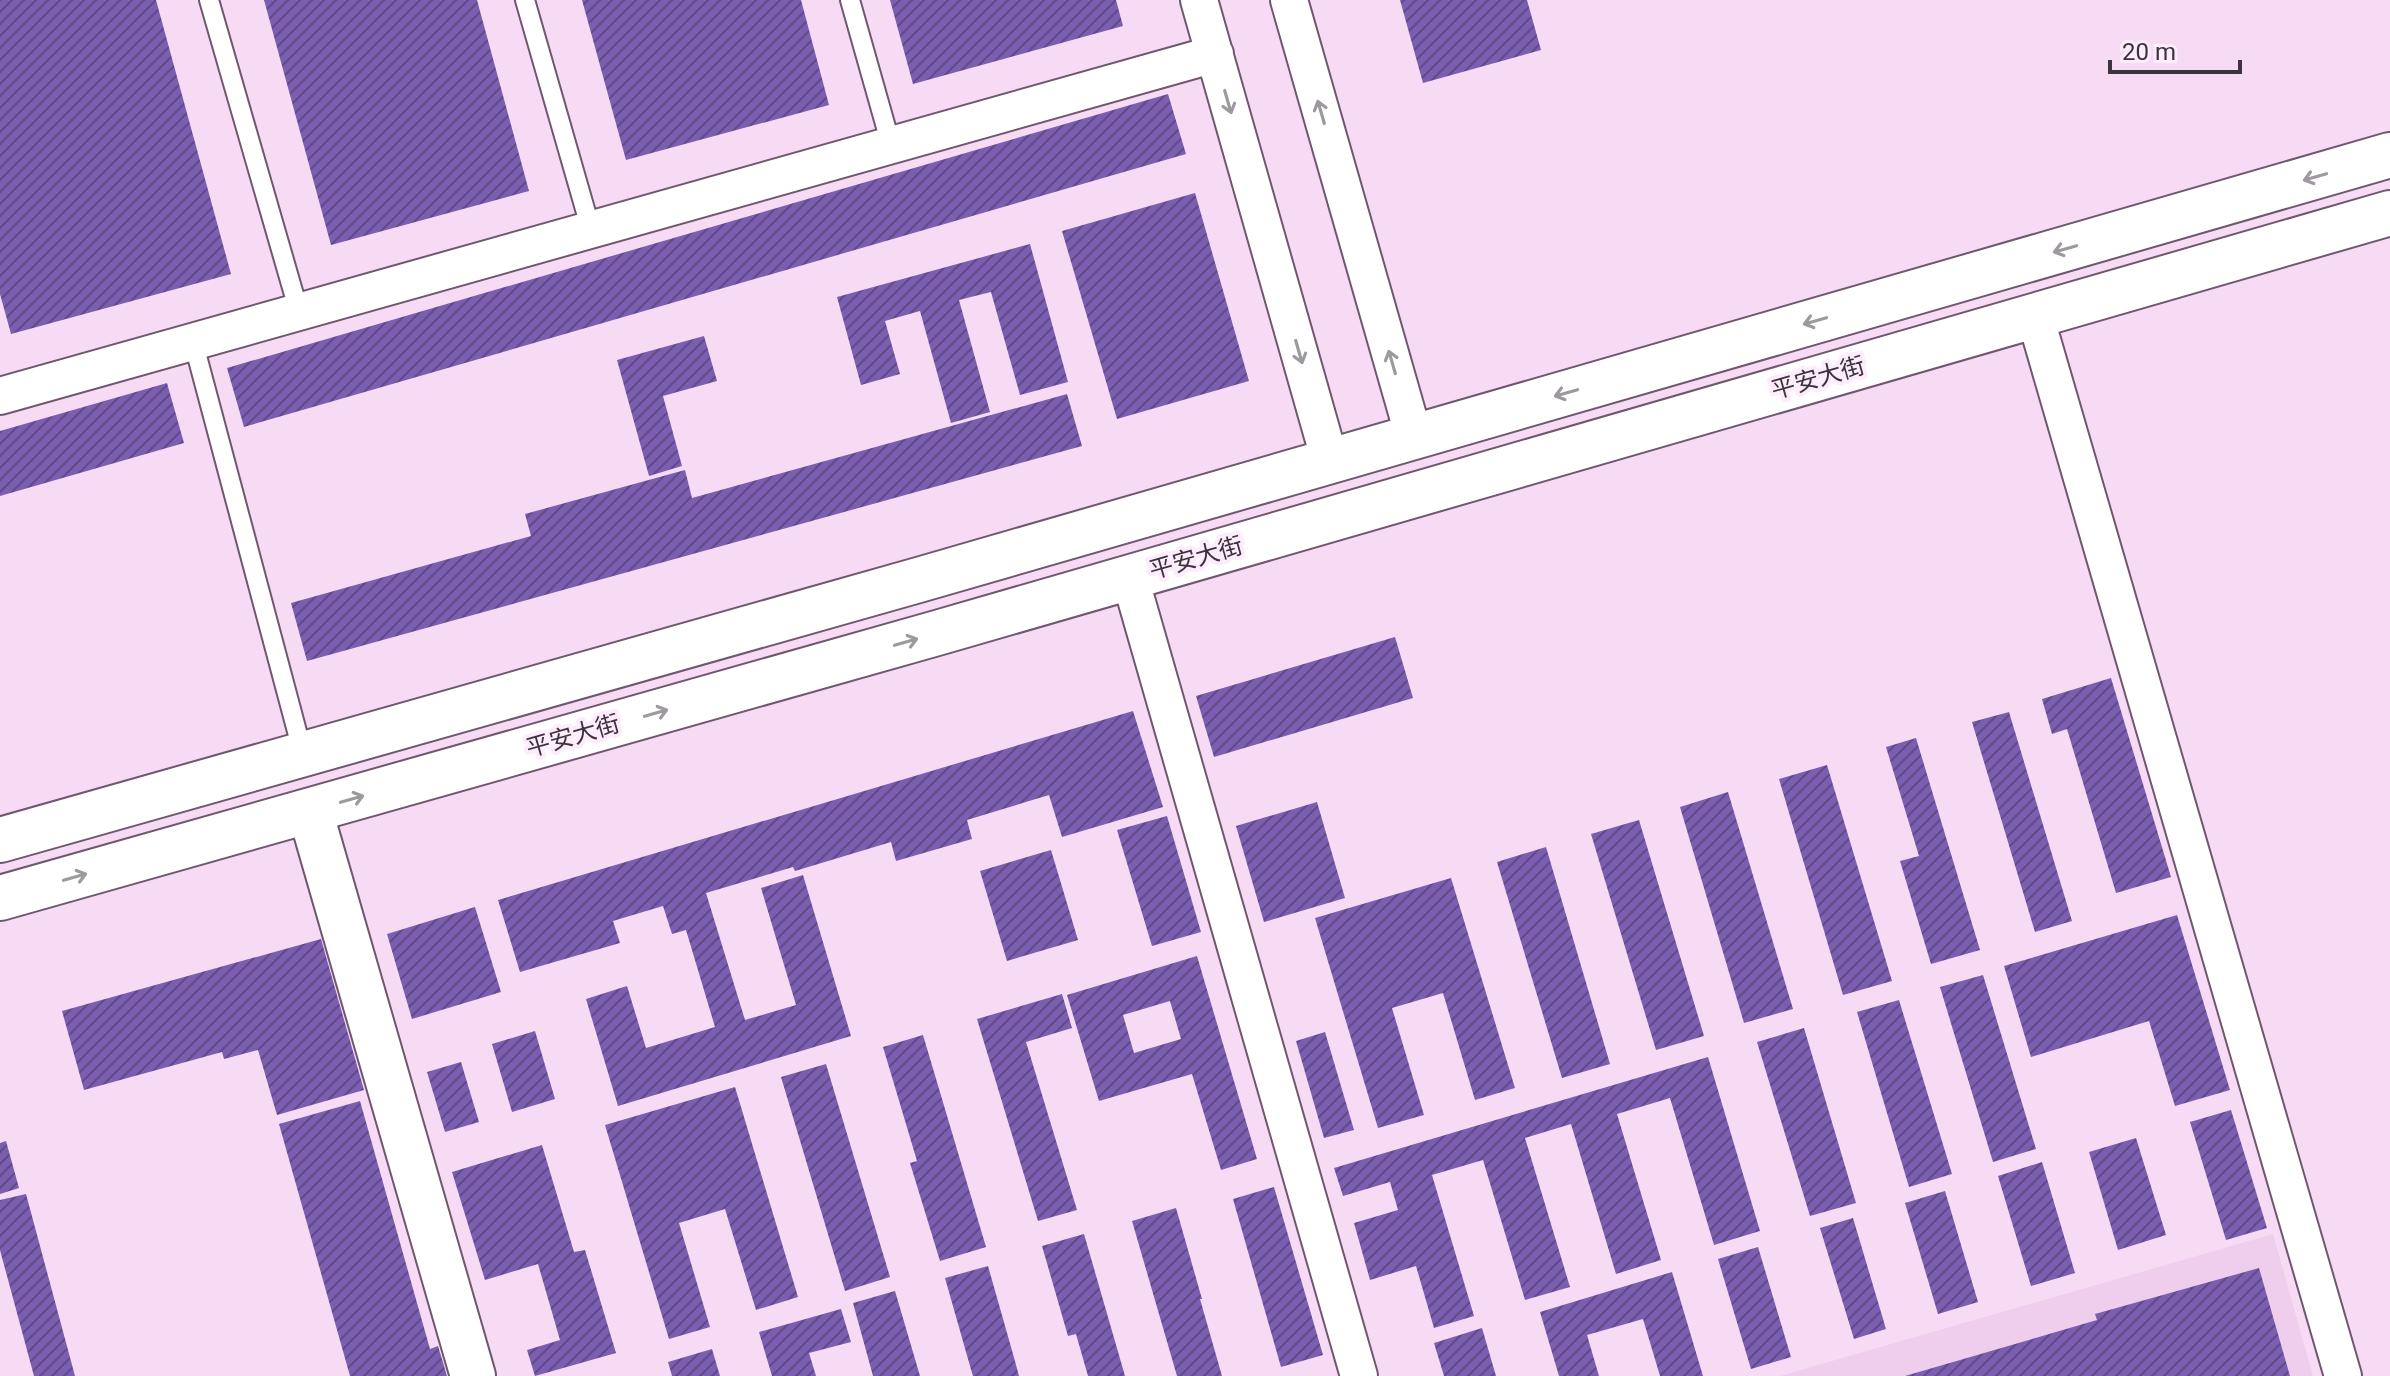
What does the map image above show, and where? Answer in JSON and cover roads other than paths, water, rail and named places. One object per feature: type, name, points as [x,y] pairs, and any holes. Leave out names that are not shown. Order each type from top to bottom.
[{"type":"main road","points":[[0,840],[2390,155]]},
{"type":"main road","name":"平安大街","points":[[0,898],[1130,578],[2390,213]]},
{"type":"main road","points":[[310,811],[473,1376]]},
{"type":"street","points":[[1199,0],[1330,461]]},
{"type":"street","points":[[1289,0],[1414,437]]},
{"type":"street","points":[[0,396],[1215,54]]},
{"type":"street","points":[[2035,316],[2343,1376]]},
{"type":"street","points":[[1130,578],[1359,1376]]},
{"type":"lane","points":[[209,0],[299,312]]},
{"type":"lane","points":[[525,0],[591,230]]},
{"type":"lane","points":[[850,0],[891,145]]},
{"type":"lane","points":[[193,341],[303,754]]}]
